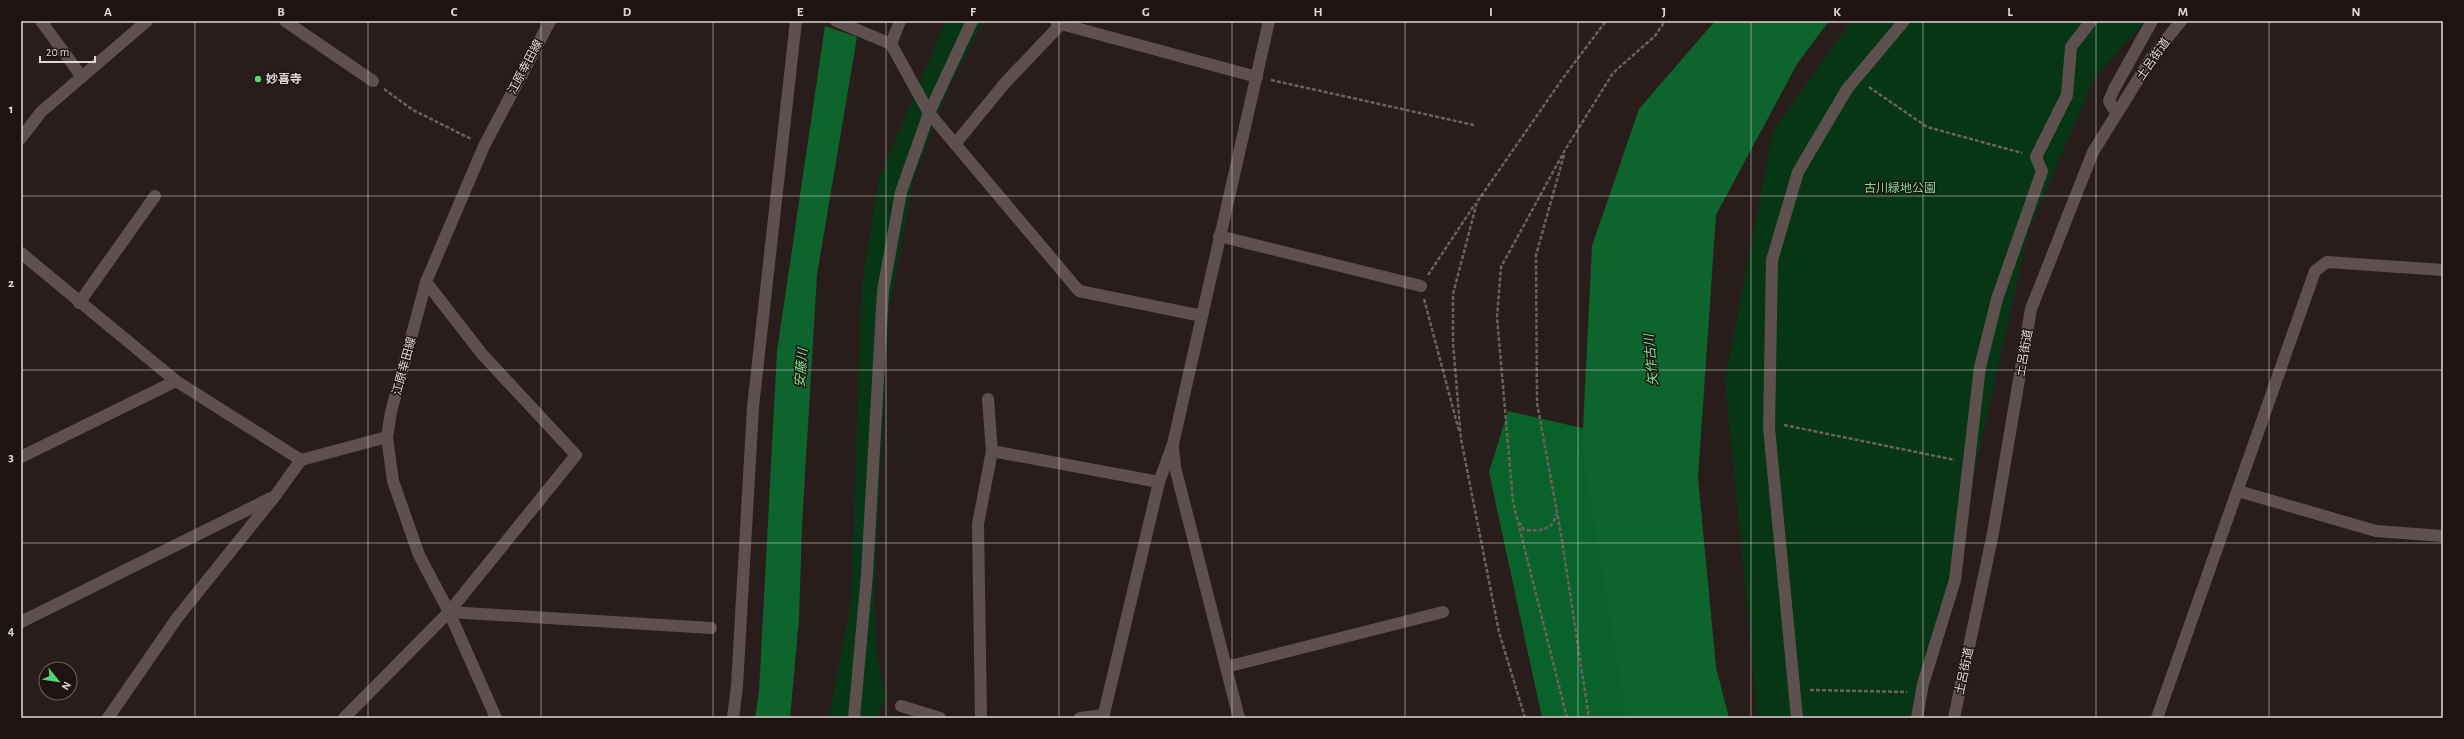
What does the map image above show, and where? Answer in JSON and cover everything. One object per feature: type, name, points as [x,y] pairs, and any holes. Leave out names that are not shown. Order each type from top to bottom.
[{"type":"street","points":[[41,21],[82,77]]},
{"type":"street","points":[[21,138],[41,112],[147,21]]},
{"type":"street","points":[[285,21],[373,81]]},
{"type":"street","name":"江原幸田線","points":[[496,718],[449,612],[419,555],[393,481],[387,438],[391,412],[426,282],[484,146],[550,21]]},
{"type":"street","points":[[733,718],[737,686],[753,407],[796,21]]},
{"type":"street","points":[[836,21],[891,44],[929,113],[1080,291],[1202,316]]},
{"type":"street","points":[[891,44],[900,21]]},
{"type":"street","points":[[854,718],[867,574],[883,290],[901,192],[929,113],[972,21]]},
{"type":"street","points":[[1080,718],[1103,717],[1159,482],[1173,444],[1269,21]]},
{"type":"street","points":[[1797,718],[1769,422],[1772,260],[1798,172],[1847,89],[1904,21]]},
{"type":"street","points":[[1917,718],[1921,692],[1954,580],[1980,367],[1997,299],[2042,171],[2036,157],[2067,95],[2071,47],[2091,21]]},
{"type":"street","points":[[2118,111],[2113,108],[2110,101],[2114,89],[2152,21]]},
{"type":"street","name":"土呂街道","points":[[1954,718],[1993,533],[2031,309],[2093,152],[2152,57],[2181,21]]},
{"type":"street","points":[[955,144],[1005,82],[1058,23],[1257,77]]},
{"type":"street","points":[[79,303],[155,196]]},
{"type":"street","points":[[1219,236],[1421,286]]},
{"type":"street","points":[[21,254],[176,381],[301,460]]},
{"type":"street","points":[[2157,718],[2315,271],[2327,262],[2443,270]]},
{"type":"street","points":[[344,718],[449,612],[576,455],[482,354],[426,282]]},
{"type":"street","points":[[21,457],[176,381]]},
{"type":"street","points":[[981,718],[978,524],[992,451],[988,399]]},
{"type":"street","points":[[108,718],[177,618],[275,496],[301,460],[387,438]]},
{"type":"street","points":[[1173,444],[1175,467],[1239,718]]},
{"type":"street","points":[[992,451],[1159,482]]},
{"type":"street","points":[[2238,491],[2376,531],[2443,536]]},
{"type":"street","points":[[21,622],[275,496]]},
{"type":"street","points":[[449,612],[711,628]]},
{"type":"street","points":[[1226,667],[1443,612]]},
{"type":"street","points":[[901,706],[940,718]]},
{"type":"path","points":[[1525,718],[1499,632],[1461,439],[1421,286],[1563,78],[1606,21]]},
{"type":"path","points":[[1567,718],[1513,502],[1497,317],[1501,267],[1566,150],[1613,73],[1655,36],[1665,21]]},
{"type":"path","points":[[1257,77],[1474,125]]},
{"type":"path","points":[[1857,78],[1927,127],[2036,157]]},
{"type":"path","points":[[373,81],[413,110],[484,146]]},
{"type":"path","points":[[1566,150],[1536,255],[1537,403],[1557,512],[1589,718]]},
{"type":"path","points":[[1461,439],[1453,343],[1452,294],[1477,202]]},
{"type":"path","points":[[1769,422],[1968,462]]},
{"type":"path","points":[[1517,517],[1524,530],[1542,530],[1550,528],[1555,523],[1557,512]]},
{"type":"path","points":[[1794,690],[1921,692]]},
{"type":"green space","points":[[946,21],[983,21],[948,89],[914,178],[889,310],[874,600],[877,657],[886,697],[876,718],[829,718],[851,602],[862,285],[879,179]]},
{"type":"green space","name":"古川緑地公園","points":[[1851,21],[2145,21],[2095,77],[2029,229],[1926,687],[1924,718],[1758,718],[1725,381],[1773,131]]},
{"type":"shaded area","points":[[1508,411],[1604,433],[1650,718],[1542,718],[1489,472]]},
{"type":"water","name":"矢作古川","points":[[1715,21],[1829,21],[1797,64],[1716,215],[1698,478],[1716,667],[1729,718],[1627,718],[1582,448],[1592,246],[1639,109]]},
{"type":"water","name":"安藤川","points":[[825,26],[857,37],[817,275],[802,525],[799,619],[790,718],[755,718],[759,692],[777,351]]},
{"type":"place","name":"妙喜寺","points":[[258,79]]}]
